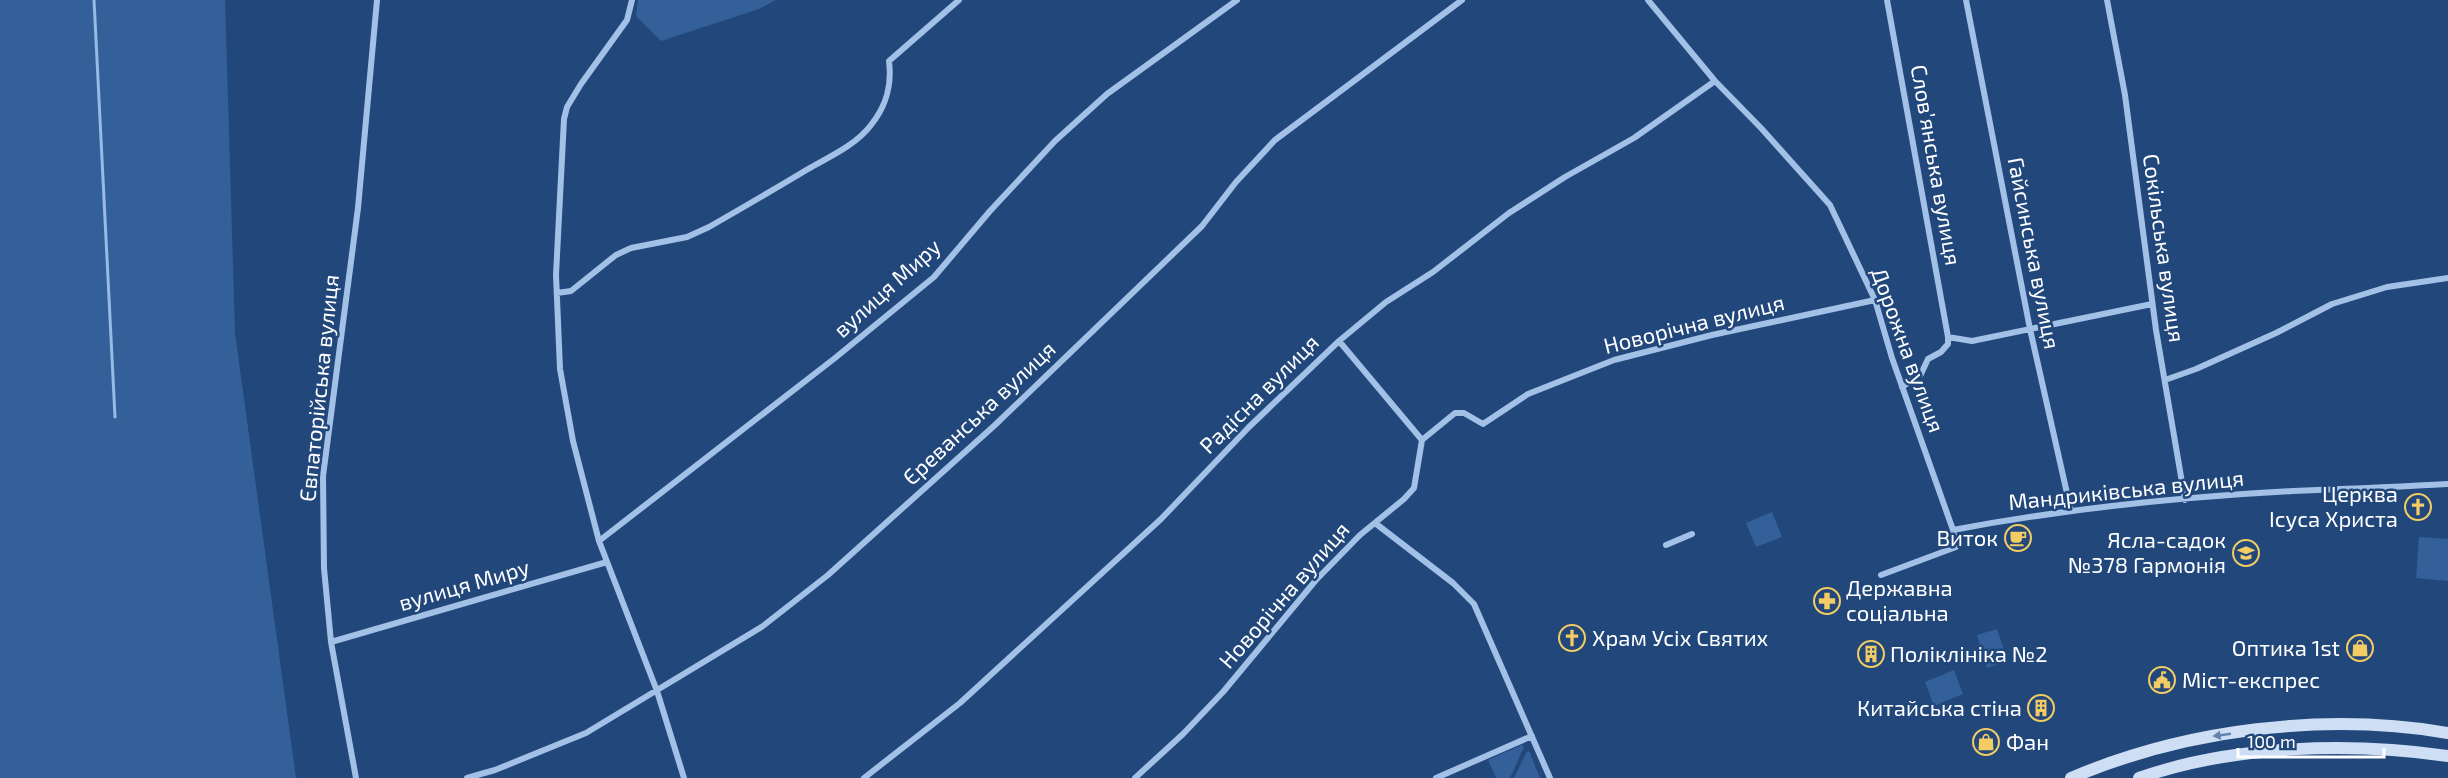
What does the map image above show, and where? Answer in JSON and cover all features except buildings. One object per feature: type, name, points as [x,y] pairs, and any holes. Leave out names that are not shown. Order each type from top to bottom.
[{"type":"main road","points":[[2071,778],[2145,751],[2185,741],[2273,728],[2331,724],[2448,733]]},
{"type":"main road","points":[[2139,778],[2222,758],[2276,751],[2343,748],[2395,750],[2448,756]]},
{"type":"street","name":"Євпаторійська вулиця","points":[[356,778],[331,642],[324,568],[323,476],[358,208],[377,0]]},
{"type":"street","points":[[632,0],[627,20],[581,84],[567,107],[564,118],[557,293],[560,369],[573,441],[599,541],[657,691],[684,778]]},
{"type":"street","points":[[557,293],[570,291],[616,255],[631,248],[687,237],[709,227],[838,152],[862,134],[872,123],[888,96],[891,77],[889,61],[959,0]]},
{"type":"street","name":"вулиця Миру","points":[[599,541],[835,358],[934,277],[990,211],[1055,141],[1107,94],[1237,0]]},
{"type":"street","name":"Єреванська вулиця","points":[[467,778],[495,770],[586,733],[763,626],[828,576],[995,425],[1202,226],[1236,182],[1275,140],[1462,0]]},
{"type":"street","name":"Дорожна вулиця","points":[[1648,0],[1715,81],[1830,205],[1875,300],[1902,387],[1953,530]]},
{"type":"street","name":"Словʼянська вулиця","points":[[1887,0],[1948,337]]},
{"type":"street","name":"Гайсинська вулиця","points":[[1966,0],[2030,329],[2071,511]]},
{"type":"street","name":"Сокільська вулиця","points":[[2107,0],[2126,95],[2152,304],[2185,500]]},
{"type":"street","name":"Радісна вулиця","points":[[864,778],[960,703],[1161,519],[1249,427],[1339,341],[1386,302],[1433,272],[1509,213],[1564,177],[1634,138],[1715,81]]},
{"type":"street","points":[[2165,380],[2196,369],[2276,333],[2332,304],[2387,287],[2448,278]]},
{"type":"street","name":"Новорічна вулиця","points":[[1135,778],[1183,734],[1223,692],[1316,580],[1375,523],[1404,499],[1413,488],[1422,440],[1455,413],[1464,413],[1476,422],[1483,423],[1528,394],[1614,360],[1712,335],[1875,300]]},
{"type":"street","points":[[1902,387],[1921,374],[1928,359],[1941,352],[1948,344],[1948,337],[1972,341],[2152,304]]},
{"type":"street","points":[[1339,341],[1422,440]]},
{"type":"street","name":"Мандриківська вулиця","points":[[1953,530],[2071,511],[2185,500],[2291,491],[2448,484]]},
{"type":"street","points":[[1375,523],[1453,583],[1474,604],[1550,778]]},
{"type":"street","points":[[1881,575],[1956,547],[1953,530]]},
{"type":"street","points":[[1666,545],[1692,534]]},
{"type":"street","name":"вулиця Миру","points":[[331,642],[607,562]]},
{"type":"street","points":[[1436,778],[1532,736]]},
{"type":"shaded area","points":[[0,0],[225,0],[235,333],[296,778],[0,778]]},
{"type":"shaded area","points":[[638,0],[776,0],[759,9],[661,41],[636,16]]},
{"type":"shaded area","points":[[1772,512],[1782,537],[1756,547],[1746,523]]},
{"type":"shaded area","points":[[2419,537],[2448,539],[2448,581],[2416,578]]},
{"type":"shaded area","points":[[1997,629],[2008,661],[1987,668],[1977,635]]},
{"type":"shaded area","points":[[1954,670],[1963,694],[1934,706],[1925,682]]},
{"type":"shaded area","points":[[1522,745],[1524,747],[1510,778],[1496,778],[1488,760]]},
{"type":"shaded area","points":[[1529,751],[1540,778],[1514,778],[1526,753]]},
{"type":"waterway","points":[[94,0],[115,417]]},
{"type":"place","name":"Церква Ісуса Христа","points":[[2418,507]]},
{"type":"place","name":"Виток","points":[[2018,538]]},
{"type":"place","name":"Ясла-садок №378 Гармонія","points":[[2246,553]]},
{"type":"place","name":"Державна соціальна","points":[[1827,601]]},
{"type":"place","name":"Храм Усіх Святих","points":[[1572,638]]},
{"type":"place","name":"Оптика 1st","points":[[2360,648]]},
{"type":"place","name":"Поліклініка №2","points":[[1871,654]]},
{"type":"place","name":"Міст-експрес","points":[[2162,680]]},
{"type":"place","name":"Китайська стіна","points":[[2041,708]]},
{"type":"place","name":"Фан","points":[[1986,742]]}]
